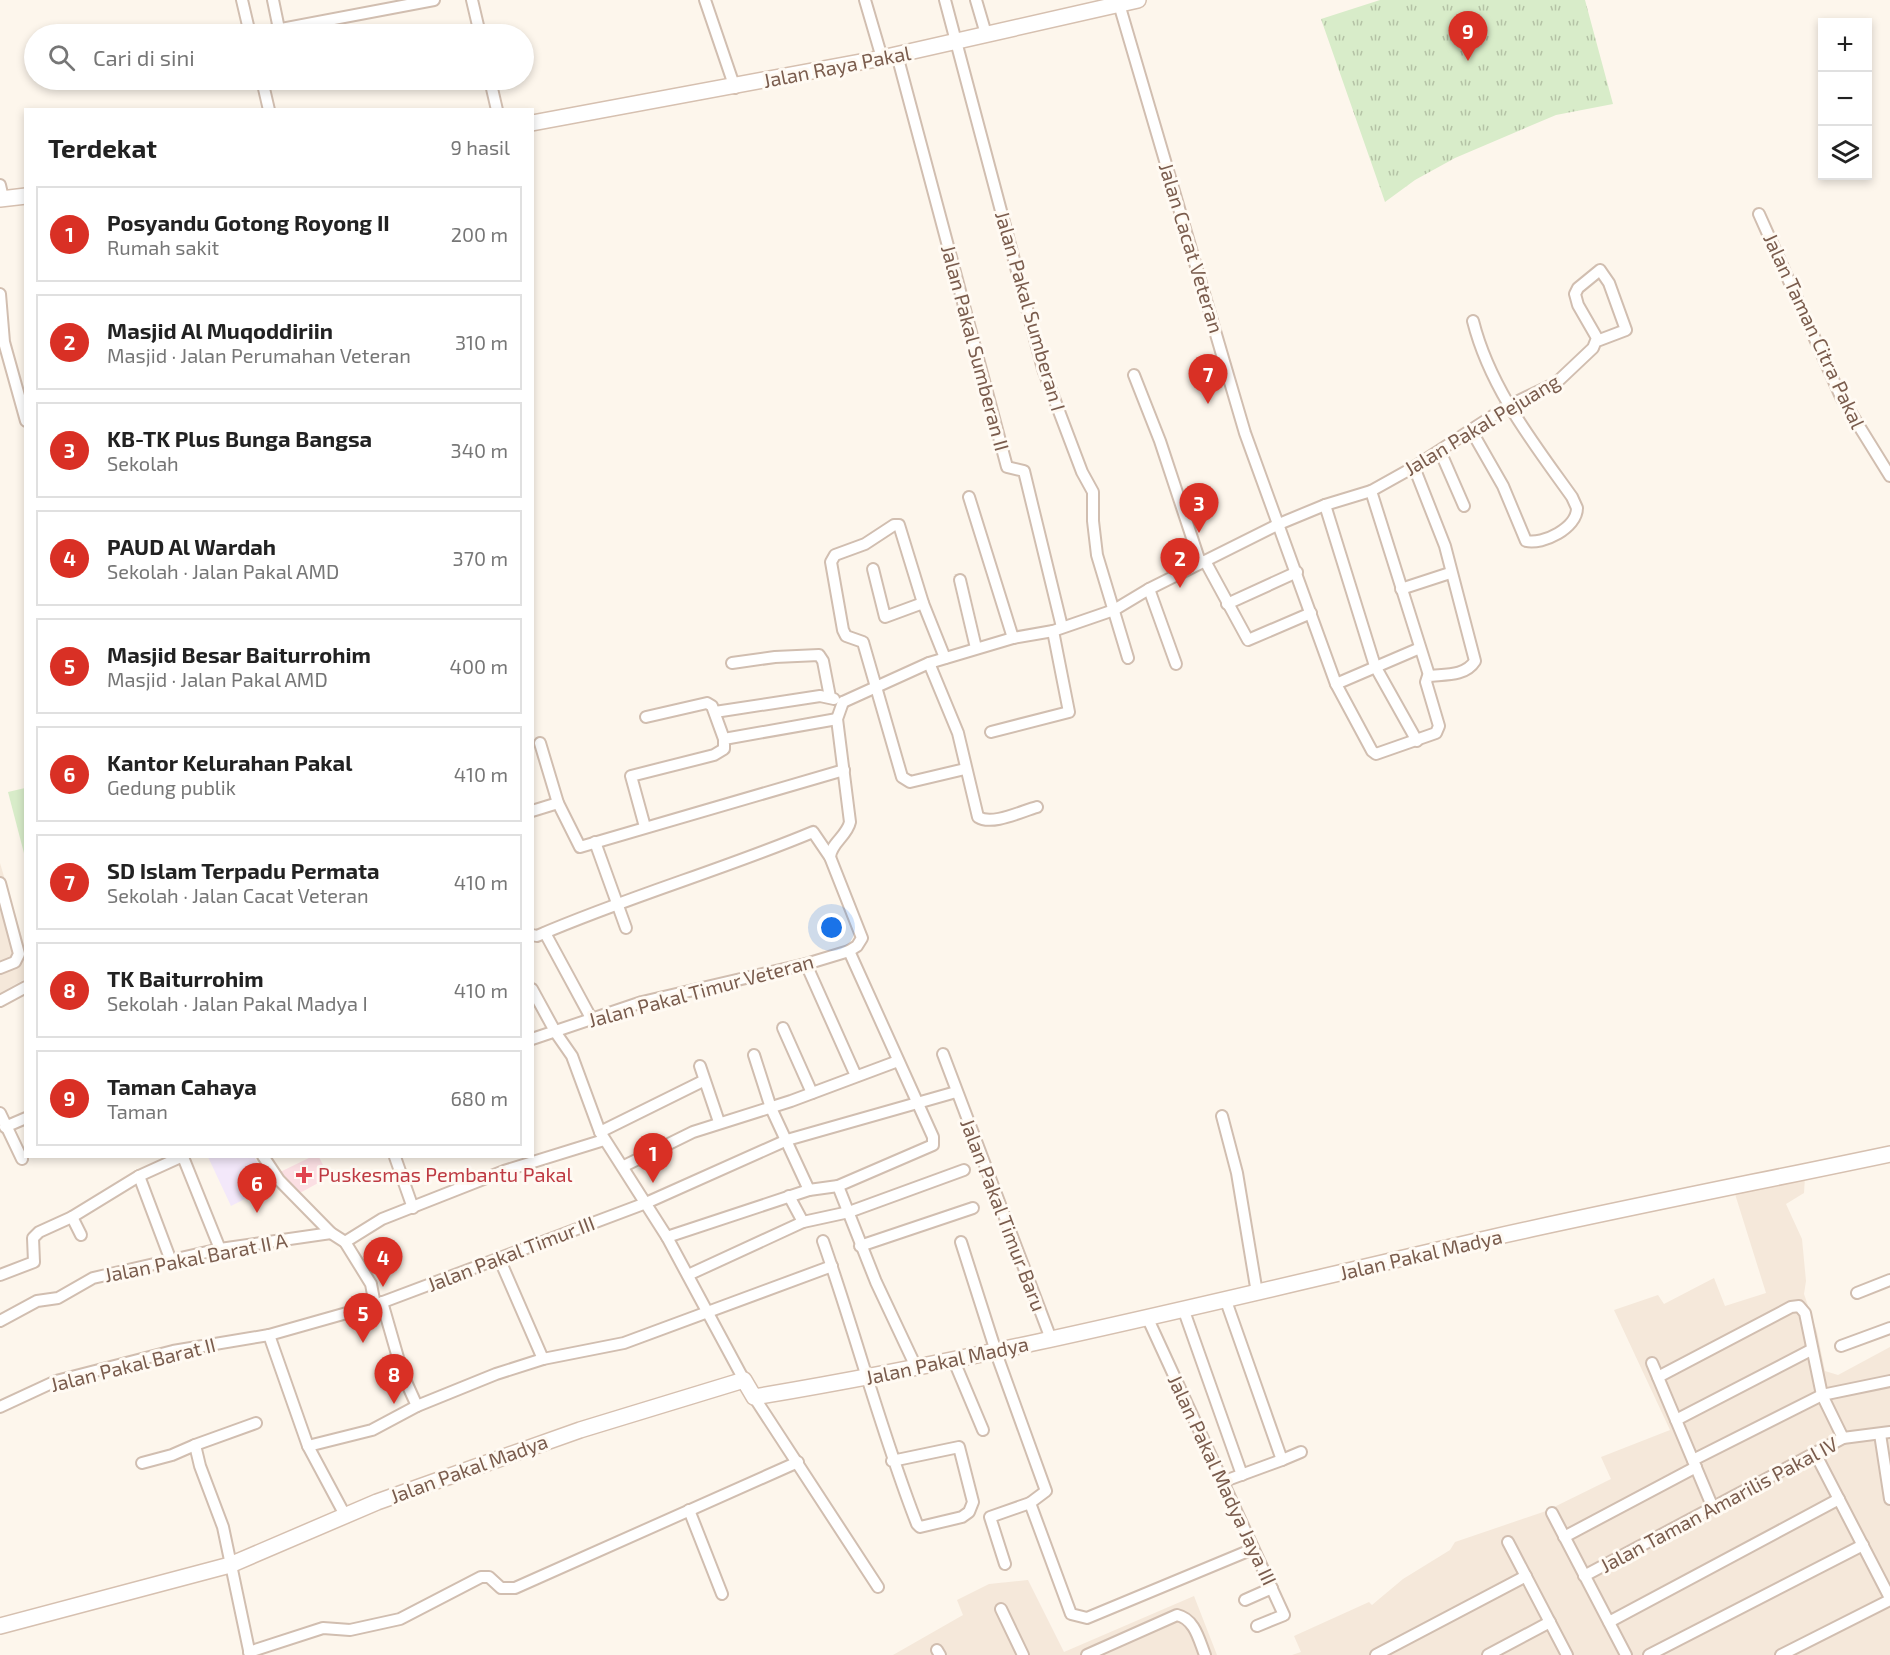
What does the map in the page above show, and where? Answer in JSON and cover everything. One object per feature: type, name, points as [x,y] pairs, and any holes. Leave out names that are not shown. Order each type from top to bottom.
[{"type":"street","points":[[242,0],[249,24]]},
{"type":"street","points":[[273,0],[278,24]]},
{"type":"street","points":[[306,24],[434,0]]},
{"type":"street","points":[[472,0],[478,24]]},
{"type":"street","points":[[705,0],[735,88]]},
{"type":"street","points":[[865,0],[889,57]]},
{"type":"street","name":"Jalan Pakal Sumberan I","points":[[945,0],[1043,369],[1082,472],[1091,485],[1097,555],[1128,658]]},
{"type":"street","points":[[976,0],[986,34]]},
{"type":"street","name":"Jalan Raya Pakal","points":[[534,123],[735,88],[889,57],[959,48],[986,34],[1122,18],[1138,0]]},
{"type":"street","name":"Jalan Cacat Veteran","points":[[1122,18],[1240,417],[1336,684],[1374,753],[1379,754],[1417,741]]},
{"type":"street","name":"Jalan Pakal Sumberan II","points":[[889,57],[1007,467],[1024,471],[1058,629]]},
{"type":"street","points":[[264,90],[269,108]]},
{"type":"street","points":[[492,90],[497,108]]},
{"type":"street","points":[[1,194],[24,196]]},
{"type":"street","name":"Jalan Taman Citra Pakal","points":[[1759,214],[1841,397],[1890,476]]},
{"type":"street","points":[[1600,270],[1609,282],[1626,330],[1597,341],[1578,305],[1575,294],[1578,288],[1600,270]]},
{"type":"street","points":[[0,294],[4,342],[24,414]]},
{"type":"street","points":[[1471,430],[1503,486],[1526,541],[1535,543],[1554,535],[1573,520],[1577,508],[1572,497],[1508,406],[1481,352],[1473,321]]},
{"type":"street","name":"Jalan Pakal Pejuang","points":[[843,702],[929,663],[1013,638],[1058,629],[1114,610],[1149,589],[1279,524],[1325,505],[1371,491],[1440,451],[1508,406],[1556,383],[1593,348],[1597,341]]},
{"type":"street","points":[[1134,375],[1160,441],[1202,562],[1244,637],[1250,641],[1311,613]]},
{"type":"street","points":[[1440,451],[1464,506]]},
{"type":"street","points":[[1414,467],[1438,528],[1474,661],[1471,666],[1455,674],[1429,675]]},
{"type":"street","points":[[1325,505],[1376,666],[1417,741],[1439,729],[1426,682],[1429,675],[1371,491]]},
{"type":"street","points":[[969,497],[1013,638]]},
{"type":"street","points":[[945,658],[923,603],[899,525],[894,525],[865,544],[835,555],[831,562],[844,633],[862,642],[904,779],[910,782],[965,769]]},
{"type":"street","points":[[873,569],[885,617],[923,603]]},
{"type":"street","points":[[1227,604],[1297,572]]},
{"type":"street","points":[[1401,589],[1450,573]]},
{"type":"street","points":[[960,580],[976,648]]},
{"type":"street","points":[[1149,589],[1176,663]]},
{"type":"street","points":[[992,732],[1069,712],[1058,629]]},
{"type":"street","points":[[1336,684],[1420,648]]},
{"type":"street","points":[[732,663],[775,657],[819,655],[823,661],[830,698]]},
{"type":"street","points":[[929,663],[958,733],[965,769],[980,819],[999,818],[1037,807]]},
{"type":"street","points":[[716,712],[820,696],[843,702],[837,719],[850,822],[847,831],[832,848],[830,857]]},
{"type":"street","points":[[645,827],[631,776],[714,755],[724,749],[724,739],[716,712],[710,704],[700,702],[646,717]]},
{"type":"street","points":[[724,739],[837,719]]},
{"type":"street","points":[[540,743],[558,803],[578,846],[844,770]]},
{"type":"street","points":[[534,810],[558,803]]},
{"type":"street","points":[[534,935],[545,933],[617,904],[741,861],[813,832],[830,857],[862,933],[860,942],[849,951],[933,1137],[933,1145],[838,1186],[809,1190],[667,1237]]},
{"type":"street","points":[[596,842],[626,928]]},
{"type":"street","points":[[0,883],[3,907],[19,954],[15,962],[0,968]]},
{"type":"street","points":[[545,933],[591,1018]]},
{"type":"street","name":"Jalan Pakal Timur Veteran","points":[[534,1039],[642,1002],[807,964],[849,951]]},
{"type":"street","points":[[807,964],[856,1076]]},
{"type":"street","points":[[0,1001],[24,988]]},
{"type":"street","points":[[534,992],[556,1033],[572,1056],[602,1136],[624,1166],[667,1237],[754,1397],[878,1587]]},
{"type":"street","points":[[783,1028],[812,1093]]},
{"type":"street","name":"Jalan Pakal Timur Baru","points":[[943,1054],[1051,1339]]},
{"type":"street","points":[[754,1055],[771,1108],[809,1190]]},
{"type":"street","points":[[624,1166],[719,1122],[771,1108],[898,1061]]},
{"type":"street","points":[[700,1066],[703,1081],[719,1122]]},
{"type":"street","points":[[345,1242],[382,1219],[504,1171],[602,1136],[703,1081]]},
{"type":"street","points":[[646,1203],[787,1140],[956,1092]]},
{"type":"street","points":[[0,1113],[22,1159]]},
{"type":"street","points":[[1222,1116],[1237,1173],[1257,1293]]},
{"type":"street","points":[[5,1127],[24,1119]]},
{"type":"street","name":"Jalan Pakal Madya","points":[[754,1397],[954,1361],[1184,1311],[1493,1237],[1890,1154]]},
{"type":"street","points":[[0,1275],[34,1262],[33,1238],[39,1232],[72,1216],[139,1176],[181,1158]]},
{"type":"street","points":[[183,1158],[220,1249]]},
{"type":"street","points":[[264,1158],[273,1173],[331,1233],[345,1242],[368,1279],[403,1375],[417,1406]]},
{"type":"street","points":[[395,1158],[413,1208]]},
{"type":"street","points":[[688,1275],[803,1222],[849,1212],[964,1170]]},
{"type":"street","points":[[139,1176],[171,1261]]},
{"type":"street","points":[[838,1186],[860,1246],[916,1367]]},
{"type":"street","points":[[789,1196],[803,1222]]},
{"type":"street","name":"Jalan Pakal Timur III","points":[[269,1335],[379,1304],[646,1203]]},
{"type":"street","points":[[860,1246],[973,1208]]},
{"type":"street","points":[[72,1216],[81,1235]]},
{"type":"street","name":"Jalan Pakal Barat II A","points":[[0,1321],[37,1301],[58,1298],[93,1278],[220,1249],[331,1233]]},
{"type":"street","points":[[823,1241],[869,1378],[892,1461],[918,1527],[962,1517],[969,1512],[973,1502],[959,1447],[892,1461]]},
{"type":"street","points":[[961,1242],[996,1352],[1046,1491],[1030,1503],[990,1517],[1005,1564]]},
{"type":"street","points":[[499,1258],[543,1359]]},
{"type":"street","points":[[308,1446],[372,1430],[417,1406],[496,1374],[543,1359],[624,1343],[832,1266]]},
{"type":"street","points":[[1857,1293],[1890,1280]]},
{"type":"street","points":[[1226,1301],[1282,1460]]},
{"type":"street","points":[[1658,1377],[1791,1307],[1799,1306],[1805,1313],[1822,1395],[1843,1438]]},
{"type":"street","points":[[1184,1311],[1242,1475]]},
{"type":"street","name":"Jalan Pakal Madya Jaya III","points":[[1148,1319],[1284,1615],[1257,1626]]},
{"type":"street","points":[[1841,1346],[1890,1328]]},
{"type":"street","points":[[269,1335],[308,1446],[346,1517]]},
{"type":"street","name":"Jalan Pakal Barat II","points":[[0,1407],[56,1381],[173,1351],[269,1335]]},
{"type":"street","points":[[1676,1420],[1811,1350]]},
{"type":"street","points":[[954,1361],[983,1430]]},
{"type":"street","points":[[1652,1363],[1713,1508]]},
{"type":"street","name":"Jalan Pakal Madya","points":[[0,1626],[230,1565],[377,1503],[580,1430],[744,1380]]},
{"type":"street","points":[[1564,1536],[1822,1395],[1890,1381]]},
{"type":"street","points":[[142,1463],[172,1455],[256,1423]]},
{"type":"street","points":[[1885,1433],[1890,1499]]},
{"type":"street","name":"Jalan Taman Amarilis Pakal IV","points":[[1584,1576],[1843,1438],[1885,1433]]},
{"type":"street","points":[[195,1445],[200,1466],[223,1527],[249,1654],[323,1628],[350,1630],[400,1619],[482,1578],[489,1577],[501,1588],[515,1588],[798,1462]]},
{"type":"street","points":[[1222,1482],[1301,1452]]},
{"type":"street","points":[[1781,1655],[1890,1599],[1815,1453]]},
{"type":"street","points":[[1609,1622],[1839,1499]]},
{"type":"street","points":[[1030,1503],[1067,1606],[1071,1614],[1078,1618],[1087,1618],[1253,1549]]},
{"type":"street","points":[[689,1510],[722,1594]]},
{"type":"street","points":[[1552,1514],[1626,1655]]},
{"type":"street","points":[[1508,1542],[1567,1655]]},
{"type":"street","points":[[1649,1655],[1863,1545]]},
{"type":"street","points":[[1376,1655],[1526,1576]]},
{"type":"street","points":[[1245,1600],[1272,1588]]},
{"type":"street","points":[[1001,1609],[1023,1655]]},
{"type":"street","points":[[1087,1655],[1177,1615],[1186,1617],[1192,1624],[1205,1655]]},
{"type":"street","points":[[1488,1655],[1550,1622]]},
{"type":"shaded area","points":[[0,863],[24,944],[24,980],[0,993]]},
{"type":"shaded area","points":[[208,1158],[255,1158],[272,1185],[231,1206]]},
{"type":"shaded area","name":"Puskesmas Pembantu Pakal","points":[[309,1158],[320,1158],[329,1177],[298,1194],[278,1173]]},
{"type":"shaded area","points":[[1805,1177],[1804,1193],[1786,1204],[1802,1239],[1806,1281],[1804,1294],[1817,1332],[1825,1371],[1838,1375],[1890,1347],[1890,1655],[1292,1655],[1301,1652],[1294,1636],[1369,1602],[1372,1605],[1403,1579],[1450,1550],[1455,1542],[1546,1511],[1611,1479],[1601,1457],[1670,1430],[1614,1310],[1658,1295],[1664,1304],[1714,1278],[1725,1306],[1766,1293],[1735,1194]]},
{"type":"shaded area","points":[[1028,1580],[1064,1652],[1194,1596],[1217,1655],[893,1655],[963,1615],[957,1600],[989,1584]]},
{"type":"green space","points":[[1380,0],[1585,0],[1613,104],[1556,115],[1455,158],[1415,180],[1385,202],[1321,19]]},
{"type":"green space","points":[[24,788],[24,853],[8,792]]},
{"type":"place","name":"Taman Cahaya","points":[[1468,61]]},
{"type":"place","name":"SD Islam Terpadu Permata","points":[[1208,404]]},
{"type":"place","name":"KB-TK Plus Bunga Bangsa","points":[[1199,533]]},
{"type":"place","name":"Masjid Al Muqoddiriin","points":[[1180,588]]},
{"type":"place","name":"Puskesmas Pembantu Pakal","points":[[304,1175]]},
{"type":"place","name":"Posyandu Gotong Royong II","points":[[653,1183]]},
{"type":"place","name":"Kantor Kelurahan Pakal","points":[[257,1213]]},
{"type":"place","name":"PAUD Al Wardah","points":[[383,1287]]},
{"type":"place","name":"Masjid Besar Baiturrohim","points":[[363,1343]]},
{"type":"place","name":"TK Baiturrohim","points":[[394,1404]]}]
